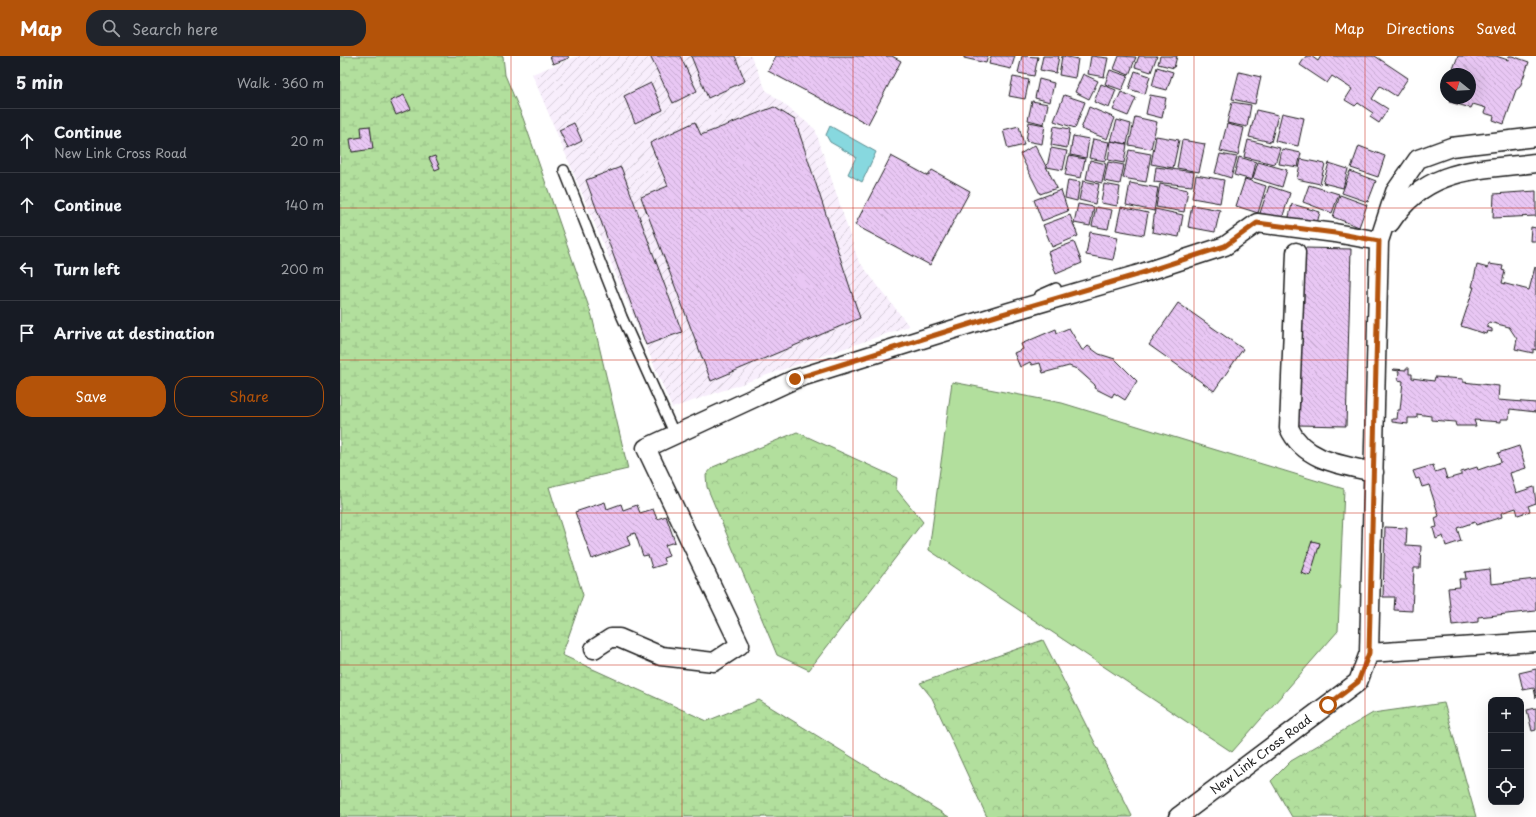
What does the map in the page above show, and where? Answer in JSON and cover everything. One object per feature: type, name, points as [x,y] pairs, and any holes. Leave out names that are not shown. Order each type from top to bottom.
[{"type":"street","points":[[1379,241],[1395,192],[1418,159],[1451,147],[1536,137]]},
{"type":"street","points":[[1379,241],[1400,208],[1414,195],[1437,180],[1468,171],[1536,163]]},
{"type":"street","points":[[594,649],[611,638],[619,638],[661,656],[714,662],[740,645],[646,448],[795,379],[999,315],[1136,275],[1225,246],[1257,223],[1335,233],[1379,241]]},
{"type":"street","name":"New Link Cross Road","points":[[1178,817],[1358,682],[1369,653],[1379,241]]},
{"type":"street","points":[[1296,252],[1289,428],[1293,438],[1301,447],[1310,453],[1335,463],[1374,472]]},
{"type":"street","points":[[1369,653],[1536,642]]},
{"type":"lane","points":[[564,170],[622,317],[675,435]]},
{"type":"lane","points":[[999,315],[1056,288]]},
{"type":"shaded area","points":[[578,56],[751,56],[766,90],[815,129],[858,260],[909,326],[672,408],[532,74]]},
{"type":"green space","points":[[340,56],[503,56],[505,75],[523,118],[592,316],[628,469],[549,487],[583,595],[562,655],[707,721],[759,700],[949,817],[340,817]]},
{"type":"green space","points":[[952,382],[1062,403],[1344,489],[1338,631],[1232,752],[929,550]]},
{"type":"green space","points":[[797,432],[897,478],[896,489],[923,522],[809,670],[777,655],[707,487],[706,475],[713,467]]},
{"type":"green space","points":[[1043,640],[1132,816],[1131,817],[987,817],[932,698],[920,683]]},
{"type":"green space","points":[[1444,703],[1476,817],[1292,817],[1271,781],[1291,761],[1373,713]]},
{"type":"water","points":[[830,126],[876,152],[862,182],[848,174],[856,157],[830,142],[826,135]]},
{"type":"building","points":[[550,56],[568,56],[569,58],[553,64]]},
{"type":"building","points":[[650,56],[680,56],[697,91],[673,103]]},
{"type":"building","points":[[691,56],[735,56],[745,81],[708,98]]},
{"type":"building","points":[[776,56],[892,56],[901,61],[868,124],[768,71]]},
{"type":"building","points":[[964,56],[988,56],[986,63],[964,58]]},
{"type":"building","points":[[991,56],[1015,56],[1011,69],[989,64]]},
{"type":"building","points":[[1022,56],[1038,57],[1034,76],[1018,73]]},
{"type":"building","points":[[1043,56],[1059,56],[1056,73],[1040,70]]},
{"type":"building","points":[[1062,56],[1078,59],[1075,78],[1059,75]]},
{"type":"building","points":[[1091,56],[1108,58],[1104,77],[1088,74]]},
{"type":"building","points":[[1119,56],[1136,57],[1129,75],[1114,69]]},
{"type":"building","points":[[1139,56],[1157,56],[1151,72],[1135,67]]},
{"type":"building","points":[[1160,56],[1177,56],[1174,68],[1158,64]]},
{"type":"building","points":[[1306,56],[1311,56],[1318,61],[1321,56],[1375,56],[1408,78],[1396,96],[1380,86],[1372,99],[1388,109],[1379,123],[1370,117],[1373,113],[1358,103],[1355,106],[1345,100],[1352,89],[1332,76],[1327,83],[1300,65]]},
{"type":"building","points":[[1458,56],[1496,56],[1508,60],[1509,56],[1512,56],[1529,62],[1520,87],[1516,90],[1504,124],[1493,120],[1494,116],[1484,113],[1486,108],[1473,104],[1476,104],[1476,68],[1453,68]]},
{"type":"building","points":[[1157,67],[1173,72],[1167,90],[1152,86]]},
{"type":"building","points":[[1110,70],[1128,76],[1122,90],[1105,84]]},
{"type":"building","points":[[1135,71],[1150,76],[1145,94],[1129,89]]},
{"type":"building","points":[[1239,72],[1261,77],[1255,104],[1232,99]]},
{"type":"building","points":[[1083,74],[1098,81],[1089,99],[1075,92]]},
{"type":"building","points":[[1013,77],[1029,80],[1025,99],[1009,96]]},
{"type":"building","points":[[1039,79],[1054,83],[1050,102],[1035,98]]},
{"type":"building","points":[[651,83],[663,110],[635,123],[624,96]]},
{"type":"building","points":[[1101,84],[1116,90],[1109,108],[1094,102]]},
{"type":"building","points":[[1121,92],[1136,98],[1128,116],[1113,110]]},
{"type":"building","points":[[404,95],[411,109],[396,115],[390,101]]},
{"type":"building","points":[[1064,95],[1085,102],[1075,128],[1054,121]]},
{"type":"building","points":[[1150,95],[1166,98],[1162,118],[1146,114]]},
{"type":"building","points":[[1032,101],[1048,104],[1044,124],[1028,120]]},
{"type":"building","points":[[1232,102],[1251,105],[1247,127],[1227,123]]},
{"type":"building","points":[[1456,104],[1473,104],[1471,108]]},
{"type":"building","points":[[774,107],[795,120],[860,318],[711,381],[641,197],[668,186],[650,143],[695,122],[701,135]]},
{"type":"building","points":[[1089,107],[1115,118],[1107,139],[1081,129]]},
{"type":"building","points":[[1256,110],[1278,115],[1271,142],[1249,137]]},
{"type":"building","points":[[1282,113],[1304,118],[1298,146],[1275,141]]},
{"type":"building","points":[[1135,117],[1157,122],[1151,149],[1129,145]]},
{"type":"building","points":[[1117,120],[1131,124],[1127,144],[1111,141]]},
{"type":"building","points":[[1029,122],[1045,125],[1042,144],[1026,141]]},
{"type":"building","points":[[574,123],[582,141],[568,148],[559,130]]},
{"type":"building","points":[[1227,124],[1244,128],[1238,155],[1220,151]]},
{"type":"building","points":[[370,126],[373,149],[352,152],[350,139],[362,137],[361,127]]},
{"type":"building","points":[[1019,126],[1024,145],[1008,149],[1003,130]]},
{"type":"building","points":[[1054,126],[1070,129],[1067,148],[1051,145]]},
{"type":"building","points":[[1073,136],[1089,139],[1086,158],[1070,155]]},
{"type":"building","points":[[1156,136],[1179,140],[1173,168],[1151,164]]},
{"type":"building","points":[[1093,139],[1109,142],[1105,161],[1089,158]]},
{"type":"building","points":[[1182,140],[1205,144],[1199,172],[1177,168]]},
{"type":"building","points":[[1248,140],[1280,148],[1275,164],[1244,157]]},
{"type":"building","points":[[1111,141],[1127,144],[1124,163],[1108,160]]},
{"type":"building","points":[[1035,145],[1057,188],[1040,194],[1020,154]]},
{"type":"building","points":[[1359,146],[1385,156],[1378,177],[1351,168]]},
{"type":"building","points":[[1051,148],[1067,151],[1063,170],[1047,167]]},
{"type":"building","points":[[1282,149],[1301,153],[1298,167],[1279,164]]},
{"type":"building","points":[[1129,150],[1151,154],[1146,182],[1123,178]]},
{"type":"building","points":[[1220,154],[1237,157],[1231,178],[1215,173]]},
{"type":"building","points":[[435,156],[440,168],[435,170],[429,158]]},
{"type":"building","points":[[891,156],[928,176],[932,170],[970,191],[930,265],[855,225]]},
{"type":"building","points":[[1069,156],[1085,159],[1081,178],[1065,175]]},
{"type":"building","points":[[1239,157],[1256,162],[1252,180],[1234,175]]},
{"type":"building","points":[[1301,159],[1325,164],[1320,184],[1297,179]]},
{"type":"building","points":[[1090,160],[1106,164],[1102,183],[1086,179]]},
{"type":"building","points":[[1108,162],[1124,165],[1120,184],[1104,181]]},
{"type":"building","points":[[1258,162],[1287,170],[1282,187],[1253,178]]},
{"type":"building","points":[[1329,163],[1348,169],[1343,188],[1323,183]]},
{"type":"building","points":[[621,167],[682,332],[646,345],[586,180]]},
{"type":"building","points":[[1156,167],[1194,172],[1192,186],[1154,182]]},
{"type":"building","points":[[1350,171],[1376,181],[1368,202],[1342,193]]},
{"type":"building","points":[[1196,175],[1224,180],[1220,203],[1192,198]]},
{"type":"building","points":[[1245,179],[1266,186],[1258,213],[1236,206]]},
{"type":"building","points":[[1068,180],[1080,182],[1077,201],[1065,198]]},
{"type":"building","points":[[1083,181],[1099,184],[1095,204],[1079,200]]},
{"type":"building","points":[[1130,183],[1158,188],[1154,211],[1126,205]]},
{"type":"building","points":[[1104,184],[1120,187],[1117,206],[1101,203]]},
{"type":"building","points":[[1160,184],[1188,190],[1184,212],[1156,207]]},
{"type":"building","points":[[1309,185],[1339,194],[1332,213],[1303,202]]},
{"type":"building","points":[[1269,186],[1290,193],[1282,219],[1260,213]]},
{"type":"building","points":[[1061,190],[1068,211],[1042,221],[1034,200]]},
{"type":"building","points":[[1536,191],[1536,216],[1493,218],[1494,194]]},
{"type":"building","points":[[1340,195],[1367,205],[1359,227],[1333,217]]},
{"type":"building","points":[[1078,204],[1094,207],[1090,226],[1074,223]]},
{"type":"building","points":[[1292,204],[1320,212],[1316,227],[1288,221]]},
{"type":"building","points":[[1192,205],[1220,210],[1215,232],[1188,227]]},
{"type":"building","points":[[1096,207],[1112,210],[1108,229],[1092,226]]},
{"type":"building","points":[[1121,207],[1148,213],[1144,235],[1116,230]]},
{"type":"building","points":[[1155,209],[1183,215],[1179,237],[1152,232]]},
{"type":"building","points":[[1070,215],[1078,236],[1052,247],[1043,225]]},
{"type":"building","points":[[1531,227],[1536,228],[1536,241],[1530,241]]},
{"type":"building","points":[[1090,232],[1118,237],[1113,260],[1086,255]]},
{"type":"building","points":[[1074,242],[1082,263],[1056,274],[1048,252]]},
{"type":"building","points":[[1304,248],[1351,249],[1346,426],[1298,425]]},
{"type":"building","points":[[1489,264],[1503,266],[1502,270],[1505,271],[1502,283],[1529,290],[1535,267],[1536,268],[1536,350],[1533,349],[1533,353],[1515,349],[1517,339],[1509,327],[1489,322],[1487,327],[1492,329],[1492,332],[1487,331],[1486,334],[1461,326],[1474,287],[1472,287],[1477,265],[1488,268]]},
{"type":"building","points":[[1178,303],[1243,349],[1214,391],[1149,345]]},
{"type":"building","points":[[1069,328],[1082,350],[1088,346],[1099,354],[1115,359],[1137,381],[1125,400],[1114,393],[1112,397],[1094,388],[1095,385],[1077,369],[1069,366],[1043,373],[1040,363],[1032,365],[1030,362],[1020,367],[1014,353],[1023,349],[1021,344],[1056,329],[1057,333]]},
{"type":"building","points":[[1406,368],[1409,368],[1409,374],[1412,374],[1412,378],[1434,381],[1435,377],[1463,379],[1463,382],[1499,386],[1498,400],[1536,403],[1536,412],[1510,409],[1509,419],[1501,419],[1501,422],[1474,420],[1476,426],[1456,426],[1455,422],[1431,420],[1431,416],[1417,414],[1417,418],[1408,418],[1408,424],[1392,422],[1392,419],[1397,419],[1398,410],[1400,410],[1403,381],[1398,380],[1399,371],[1393,370],[1406,370]]},
{"type":"building","points":[[1519,446],[1526,468],[1510,473],[1516,493],[1534,487],[1536,503],[1528,506],[1530,511],[1518,515],[1516,508],[1501,513],[1502,517],[1476,525],[1475,522],[1457,528],[1461,541],[1446,546],[1443,536],[1436,539],[1433,528],[1437,527],[1435,518],[1439,516],[1429,485],[1422,487],[1419,478],[1416,479],[1413,471],[1433,465],[1435,472],[1444,469],[1447,479],[1461,475],[1461,472],[1477,467],[1478,470],[1501,462],[1498,453]]},
{"type":"building","points":[[605,502],[607,509],[621,504],[623,510],[637,505],[640,513],[653,509],[657,519],[666,516],[675,542],[665,545],[669,556],[663,558],[665,564],[652,568],[648,555],[643,556],[635,533],[627,536],[630,545],[592,559],[575,512]]},
{"type":"building","points":[[1385,527],[1407,528],[1406,545],[1421,546],[1420,568],[1414,568],[1412,611],[1394,610],[1395,597],[1383,597]]},
{"type":"building","points":[[1312,541],[1320,543],[1310,576],[1301,573]]},
{"type":"building","points":[[1490,569],[1491,584],[1536,579],[1536,611],[1478,617],[1478,622],[1452,625],[1448,588],[1460,587],[1459,579],[1466,579],[1465,572]]},
{"type":"building","points":[[1536,669],[1536,698],[1534,688],[1523,690],[1519,673]]},
{"type":"building","points":[[1536,708],[1536,730],[1532,731],[1527,710]]},
{"type":"route","points":[[795,379],[999,315],[1136,275],[1225,246],[1257,223],[1335,233],[1379,241],[1369,653],[1358,682],[1328,705]]}]
